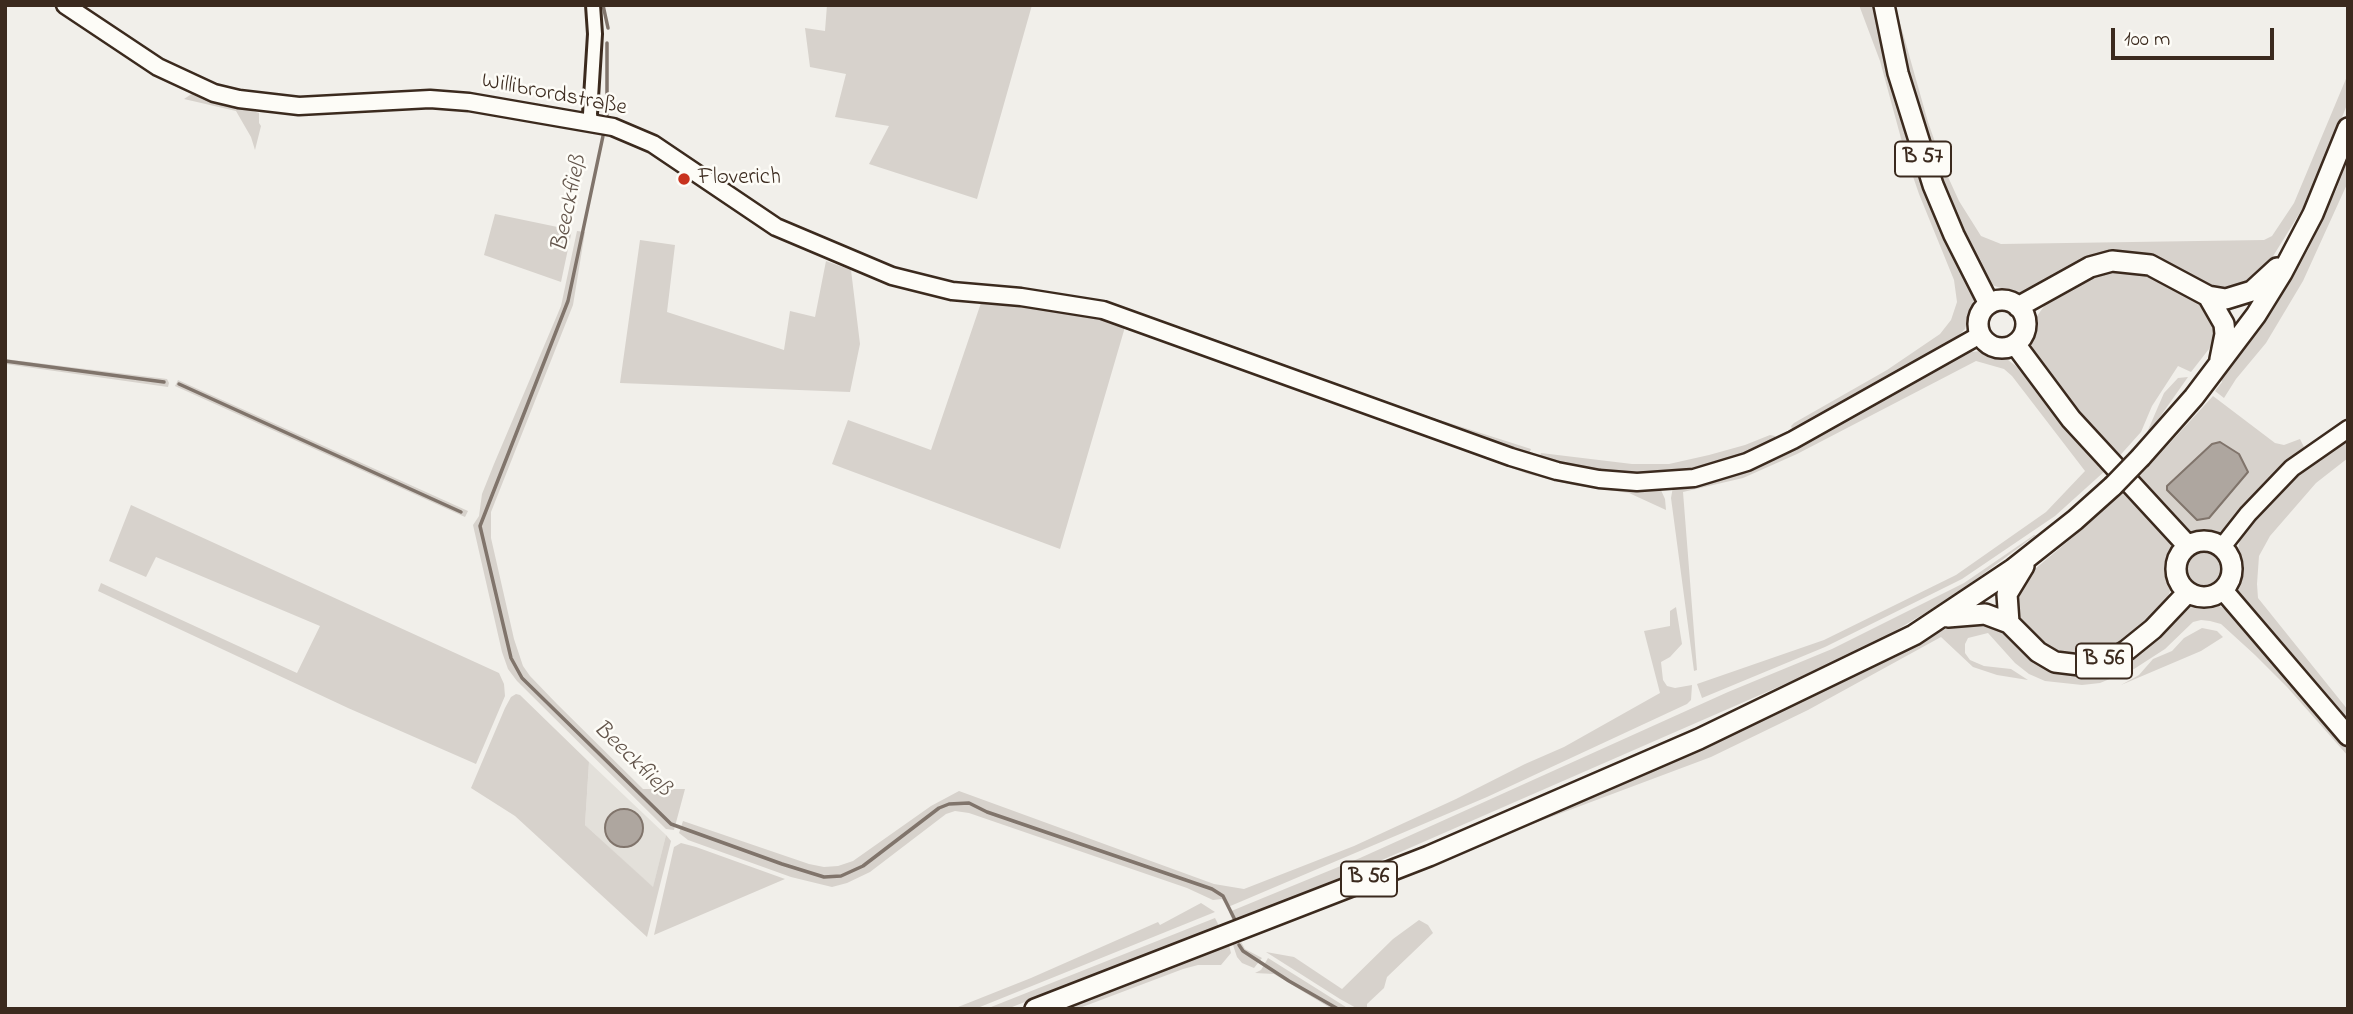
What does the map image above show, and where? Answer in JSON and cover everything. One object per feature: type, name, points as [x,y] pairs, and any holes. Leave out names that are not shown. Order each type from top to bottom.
[{"type":"main road","name":"B 57","points":[[1884,5],[1898,72],[1933,185],[1954,235],[1989,304]]},
{"type":"main road","name":"B 56","points":[[1035,1009],[1441,851],[1699,739],[1913,635],[1940,619],[2033,554],[2075,520],[2113,486],[2194,397],[2256,315],[2292,254],[2313,215],[2348,128]]},
{"type":"main road","name":"B 56","points":[[2208,296],[2226,299],[2252,291],[2292,254]]},
{"type":"main road","points":[[2018,307],[2090,267],[2112,261],[2150,265],[2208,296]]},
{"type":"main road","name":"B 56","points":[[2208,296],[2224,324],[2225,334],[2215,371]]},
{"type":"main road","points":[[1999,300],[2009,301],[2018,307],[2025,319],[2025,326],[2024,333],[2015,344],[1996,348],[1984,341],[1980,335],[1978,318],[1989,304],[1999,300]]},
{"type":"main road","points":[[2015,344],[2071,419],[2188,546]]},
{"type":"main road","points":[[2205,541],[2222,547],[2230,556],[2233,568],[2230,580],[2223,590],[2212,596],[2200,597],[2188,592],[2177,575],[2180,554],[2188,546],[2205,541]]},
{"type":"main road","name":"B 56","points":[[2009,623],[2007,594],[2033,554]]},
{"type":"main road","points":[[2223,590],[2348,736]]},
{"type":"main road","name":"B 56","points":[[1940,619],[1985,614],[2009,623],[2038,652],[2055,662],[2080,665],[2113,659],[2127,650],[2153,629],[2188,592]]},
{"type":"street","name":"Willibrordstraße","points":[[65,5],[174,76],[214,93],[239,99],[299,106],[430,99],[469,102],[613,127],[653,144],[776,227],[892,276],[953,291],[1021,297],[1103,310],[1544,467],[1599,479],[1637,482],[1694,478],[1769,453],[1980,335]]},
{"type":"street","points":[[591,123],[596,34],[593,5]]},
{"type":"street","points":[[2222,547],[2248,514],[2292,468],[2348,429]]},
{"type":"shaded area","points":[[827,5],[1032,5],[977,199],[869,164],[889,126],[835,117],[846,74],[810,67],[805,28],[825,31]]},
{"type":"shaded area","points":[[1859,5],[1877,5],[1975,297],[1965,329],[1951,343],[1794,434],[1791,426],[1794,423],[1887,370],[1940,334],[1951,320],[1957,302],[1954,280],[1919,194],[1880,61]]},
{"type":"shaded area","points":[[1891,5],[1895,5],[1928,122],[1959,201],[1981,236],[2001,244],[2264,240],[2272,236],[2294,203],[2348,74],[2348,102],[2306,203],[2262,274],[2250,285],[2220,292],[2157,259],[2135,254],[2117,254],[2020,295],[1992,285],[1962,237],[1920,124]]},
{"type":"shaded area","points":[[193,93],[259,113],[261,126],[255,150],[236,111],[184,99]]},
{"type":"shaded area","points":[[2348,158],[2348,182],[2303,281],[2266,343],[2224,398],[2215,391],[2222,382],[2221,379],[2261,327],[2308,250]]},
{"type":"shaded area","points":[[495,214],[572,230],[561,282],[484,255]]},
{"type":"shaded area","points":[[577,231],[585,232],[573,305],[491,512],[491,538],[514,639],[523,666],[557,704],[643,789],[685,789],[674,830],[666,829],[508,669],[473,525],[479,516],[482,494],[494,464],[561,306]]},
{"type":"shaded area","points":[[640,240],[675,245],[667,312],[784,350],[790,311],[815,317],[826,261],[851,270],[860,344],[850,392],[620,383]]},
{"type":"shaded area","points":[[2112,269],[2147,272],[2204,305],[2217,322],[2216,340],[2191,372],[2178,366],[2152,406],[2141,432],[2115,461],[2077,417],[2032,352],[2030,344],[2037,316],[2045,305],[2081,280]]},
{"type":"shaded area","points":[[983,297],[1087,312],[1524,468],[1660,488],[1666,510],[1629,493],[1573,485],[1528,474],[1125,327],[1060,549],[832,464],[848,420],[931,450]]},
{"type":"shaded area","points":[[1097,303],[1136,312],[1418,413],[1531,449],[1528,456]]},
{"type":"shaded area","points":[[1980,351],[2004,357],[2024,372],[2106,470],[2055,516],[1962,579],[1825,647],[1702,698],[1697,684],[1824,640],[1956,575],[2046,512],[2085,471],[2012,376],[2004,369],[1976,361],[1797,454],[1743,478],[1683,492],[1697,670],[1694,671],[1671,498],[1673,487],[1690,483],[1952,360]]},
{"type":"shaded area","points":[[5,359],[167,379],[169,383],[168,387],[5,364]]},
{"type":"shaded area","points":[[2188,377],[2145,437],[2164,393],[2178,378]]},
{"type":"shaded area","points":[[178,380],[468,511],[465,517],[175,386]]},
{"type":"shaded area","points":[[2213,396],[2275,443],[2284,445],[2300,439],[2306,451],[2255,496],[2227,527],[2217,534],[2193,535],[2181,528],[2136,480]]},
{"type":"shaded area","points":[[1770,435],[1775,436],[1778,443],[1755,453],[1680,474],[1607,474],[1538,459],[1541,453],[1632,464],[1669,464],[1745,445]]},
{"type":"shaded area","points":[[2348,436],[2348,458],[2316,483],[2270,536],[2259,556],[2257,584],[2258,598],[2348,710],[2348,724],[2238,593],[2237,557],[2240,538],[2247,526],[2287,480]]},
{"type":"shaded area","points":[[2220,442],[2239,454],[2248,472],[2209,518],[2197,520],[2167,490],[2167,486],[2212,444]]},
{"type":"shaded area","points":[[2126,488],[2168,536],[2173,552],[2171,589],[2165,603],[2134,636],[2118,648],[2081,657],[2052,650],[2015,617],[2017,584]]},
{"type":"shaded area","points":[[131,505],[499,673],[505,696],[476,764],[348,708],[98,591],[101,583],[297,673],[320,626],[156,557],[146,577],[109,561]]},
{"type":"shaded area","points":[[2034,535],[1952,597],[1863,650],[1366,867],[1233,921],[1229,912],[1360,858],[1728,692],[1832,649],[1964,583]]},
{"type":"shaded area","points":[[2205,548],[2213,549],[2219,554],[2224,560],[2224,576],[2219,582],[2213,587],[2205,588],[2197,587],[2191,582],[2186,576],[2185,568],[2186,560],[2191,554],[2197,549]]},
{"type":"shaded area","points":[[2195,602],[2212,602],[2233,613],[2348,741],[2348,756],[2287,687],[2221,624],[2201,620],[2193,622],[2165,649],[2134,669],[2100,683],[2082,685],[2045,681],[2029,674],[2015,663],[1988,633],[1968,638],[1965,653],[1970,660],[1984,666],[2011,669],[2028,680],[1997,675],[1973,667],[1941,637],[1808,710],[1711,757],[1503,835],[1250,938],[1251,932],[1848,678],[1961,621],[1998,626],[2034,660],[2079,673]]},
{"type":"shaded area","points":[[1676,607],[1682,644],[1661,662],[1663,680],[1667,686],[1675,688],[1692,685],[1691,700],[1687,704],[1487,797],[1228,907],[1222,899],[1213,900],[1187,888],[969,813],[955,811],[946,814],[870,872],[832,887],[791,877],[688,840],[679,833],[683,821],[809,864],[838,866],[853,861],[931,806],[959,791],[1214,884],[1244,889],[1354,846],[1456,799],[1564,747],[1660,693],[1644,631],[1670,626],[1670,611]]},
{"type":"shaded area","points":[[2202,628],[2217,631],[2223,637],[2201,651],[2121,685],[2139,675],[2153,659],[2172,651],[2184,638]]},
{"type":"shaded area","points":[[516,694],[589,762],[585,825],[653,887],[666,835],[671,841],[647,937],[515,816],[471,788],[505,708]]},
{"type":"shaded area","points":[[589,762],[666,835],[653,888],[585,825]]},
{"type":"shaded area","points":[[624,809],[637,815],[643,828],[637,841],[624,847],[611,841],[605,828],[611,815]]},
{"type":"shaded area","points":[[681,843],[785,879],[654,935],[674,847]]},
{"type":"shaded area","points":[[1201,903],[1215,912],[975,1009],[953,1009],[1158,922],[1160,925]]},
{"type":"shaded area","points":[[1215,918],[1219,926],[1007,1009],[986,1009]]},
{"type":"shaded area","points":[[1419,920],[1428,925],[1433,933],[1387,977],[1384,988],[1367,1004],[1367,1009],[1358,1009],[1340,999],[1266,952],[1294,957],[1342,989],[1393,939]]},
{"type":"shaded area","points":[[1241,942],[1245,949],[1262,958],[1254,968],[1242,963],[1237,957],[1233,945]]},
{"type":"shaded area","points":[[1229,945],[1231,953],[1221,965],[1198,965],[1183,969],[1077,1009],[1056,1009]]},
{"type":"shaded area","points":[[1268,958],[1349,1009],[1332,1009],[1274,974],[1255,973],[1261,970]]},
{"type":"waterway","name":"Beeckfließ","points":[[603,5],[608,28]]},
{"type":"waterway","name":"Beeckfließ","points":[[607,43],[607,115]]},
{"type":"waterway","name":"Beeckfließ","points":[[603,136],[568,301],[480,526],[511,658],[522,678],[671,824],[782,864],[824,877],[841,876],[863,866],[939,808],[949,804],[969,803],[987,812],[1212,889],[1223,896],[1236,922]]},
{"type":"waterway","points":[[5,361],[164,382]]},
{"type":"waterway","points":[[179,384],[461,512]]},
{"type":"waterway","name":"Beeckfließ","points":[[1239,945],[1243,951],[1289,981],[1338,1009]]},
{"type":"place","name":"Floverich","points":[[684,179]]}]
